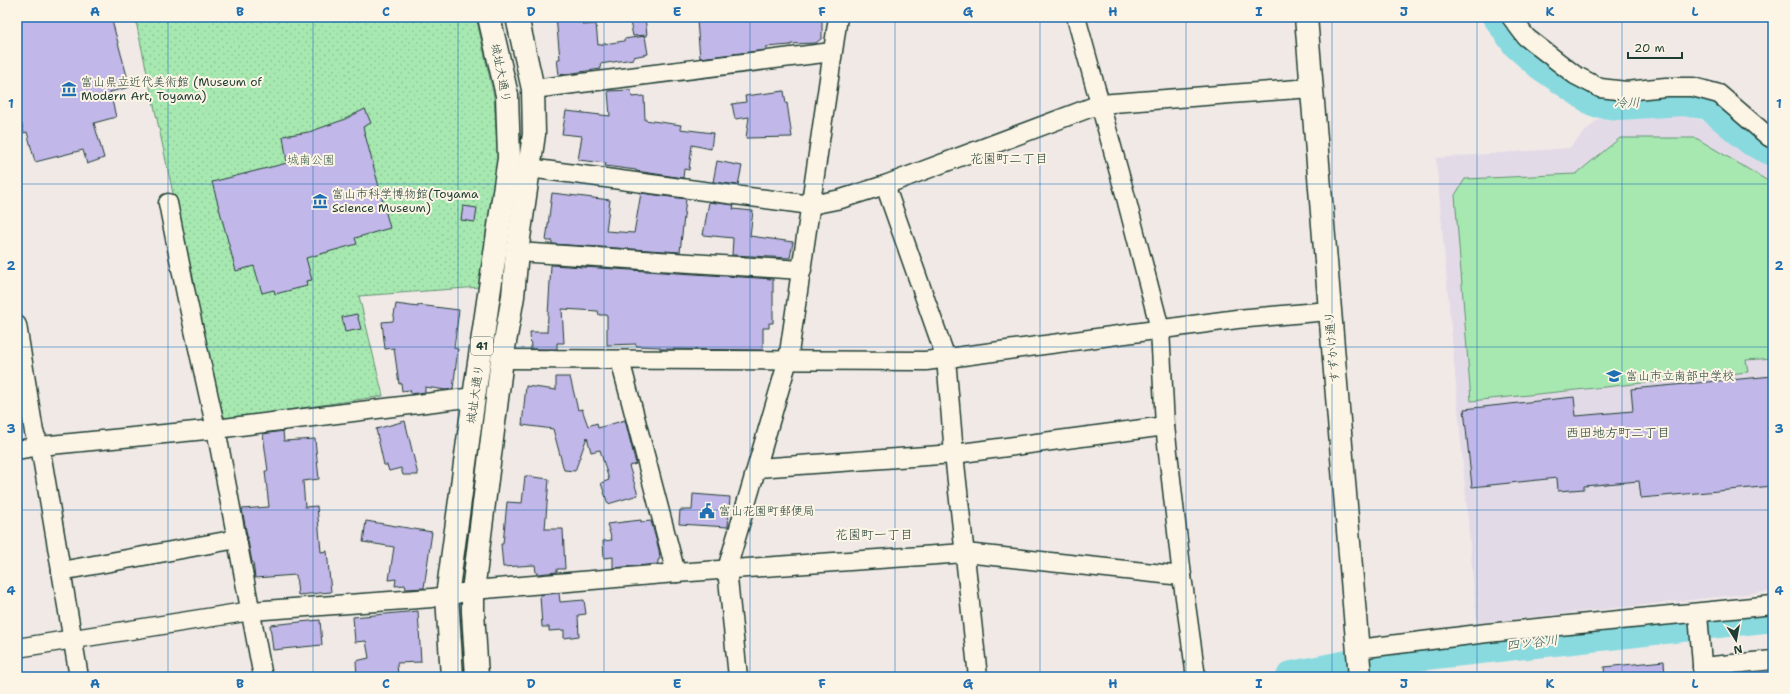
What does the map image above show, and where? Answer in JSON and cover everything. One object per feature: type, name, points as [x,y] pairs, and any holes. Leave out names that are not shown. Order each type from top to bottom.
[{"type":"main road","name":"城址大通り","points":[[452,677],[447,596],[509,158],[507,95],[489,17]]},
{"type":"main road","name":"城址大通り","points":[[476,677],[473,591],[502,359],[514,296],[517,252],[534,134],[533,89],[517,17]]},
{"type":"main road","name":"すずかけ通り","points":[[1306,17],[1360,677]]},
{"type":"street","points":[[738,677],[727,569],[788,360],[838,17]]},
{"type":"street","points":[[1076,17],[1125,194],[1160,329],[1165,426],[1182,576],[1196,677]]},
{"type":"street","points":[[1511,17],[1526,37],[1575,75],[1600,88],[1626,91],[1666,87],[1693,88],[1719,94],[1773,139]]},
{"type":"street","points":[[533,89],[832,52]]},
{"type":"street","points":[[529,168],[811,205],[841,199],[885,185],[1100,104],[1311,88]]},
{"type":"street","points":[[885,185],[946,358],[954,454],[978,677]]},
{"type":"street","points":[[168,203],[186,294],[216,428],[263,677]]},
{"type":"street","points":[[517,252],[802,270]]},
{"type":"street","points":[[502,359],[926,361],[1237,319],[1329,311]]},
{"type":"street","points":[[17,325],[34,432],[40,446],[79,677]]},
{"type":"street","points":[[620,360],[676,573]]},
{"type":"street","points":[[17,450],[40,446],[216,428],[474,397]]},
{"type":"street","points":[[757,468],[954,454],[1165,426]]},
{"type":"street","points":[[61,571],[237,539]]},
{"type":"street","points":[[17,648],[251,611],[447,596],[473,591],[676,573],[965,553],[1182,576]]},
{"type":"street","points":[[1358,649],[1487,634],[1698,614],[1773,605]]},
{"type":"street","points":[[1698,614],[1702,672],[1773,660]]},
{"type":"shaded area","name":"富山市立南部中学校","points":[[1679,113],[1713,124],[1773,161],[1773,591],[1477,623],[1436,158],[1569,148],[1600,117]]},
{"type":"green space","name":"城南公園","points":[[135,17],[476,17],[494,97],[498,159],[480,287],[359,296],[383,396],[227,419],[220,412]]},
{"type":"green space","points":[[1620,138],[1696,138],[1773,184],[1773,358],[1746,360],[1748,372],[1471,401],[1455,195],[1465,179],[1576,174]]},
{"type":"building","name":"富山県立近代美術館 (Museum of Modern Art, Toyama)","points":[[17,17],[111,17],[130,87],[110,92],[116,117],[94,123],[104,158],[87,164],[83,150],[35,162],[27,132],[24,133],[17,106]]},
{"type":"building","points":[[556,17],[581,17],[583,25],[596,24],[598,45],[645,36],[648,54],[633,57],[633,59],[600,64],[601,69],[559,75],[557,59],[560,59]]},
{"type":"building","points":[[629,17],[645,17],[647,35],[633,36]]},
{"type":"building","points":[[760,17],[822,17],[822,38],[816,43],[766,47],[766,50],[700,58],[697,21]]},
{"type":"building","points":[[631,90],[632,97],[644,96],[645,120],[681,125],[680,129],[713,133],[711,149],[692,145],[689,170],[684,169],[683,178],[605,166],[606,163],[578,160],[582,136],[562,134],[566,111],[610,116],[608,91]]},
{"type":"building","points":[[784,91],[792,137],[746,138],[749,117],[735,119],[732,104],[746,102],[745,96]]},
{"type":"building","name":"富山市科学博物館(Toyama Science Museum)","points":[[365,109],[371,123],[363,127],[390,228],[355,238],[357,244],[306,258],[312,280],[306,281],[307,286],[275,294],[274,290],[262,293],[254,266],[236,271],[212,182],[287,163],[283,136],[309,132],[343,120]]},
{"type":"building","points":[[717,161],[742,166],[738,185],[713,182]]},
{"type":"building","points":[[552,193],[610,200],[606,231],[634,233],[641,193],[686,199],[680,252],[552,244],[552,241],[546,241]]},
{"type":"building","points":[[709,202],[734,205],[733,209],[753,211],[750,236],[793,242],[790,258],[732,255],[733,238],[703,235]]},
{"type":"building","points":[[463,206],[477,208],[475,222],[461,220]]},
{"type":"building","points":[[551,265],[773,279],[773,323],[769,323],[769,328],[763,328],[763,350],[660,349],[660,347],[636,346],[636,344],[607,345],[607,315],[599,315],[598,311],[562,309],[564,343],[557,343],[557,349],[531,349],[530,332],[547,332]]},
{"type":"building","points":[[396,304],[459,310],[454,348],[458,349],[453,389],[446,390],[425,387],[425,392],[411,394],[410,390],[402,391],[401,383],[399,384],[394,348],[385,349],[382,322],[393,321]]},
{"type":"building","points":[[357,314],[361,329],[345,332],[342,317]]},
{"type":"building","points":[[1773,376],[1773,486],[1641,498],[1639,481],[1584,486],[1584,489],[1558,491],[1557,478],[1472,487],[1464,409],[1574,397],[1576,416],[1633,411],[1631,389]]},
{"type":"building","points":[[556,377],[570,377],[578,410],[582,409],[588,426],[597,423],[598,428],[625,420],[636,464],[629,466],[638,495],[608,504],[601,483],[609,480],[600,450],[591,452],[587,437],[575,471],[564,470],[553,429],[522,425],[526,386],[556,390]]},
{"type":"building","points":[[405,421],[418,475],[403,475],[401,468],[389,471],[387,465],[384,465],[376,429]]},
{"type":"building","points":[[283,431],[284,441],[315,439],[319,479],[303,481],[305,507],[317,506],[321,552],[327,551],[331,592],[298,595],[296,575],[255,578],[242,509],[269,507],[265,471],[268,471],[263,434]]},
{"type":"building","points":[[525,476],[549,479],[545,529],[563,529],[565,569],[557,569],[557,572],[538,574],[536,573],[535,565],[503,567],[501,544],[503,544],[507,502],[522,503]]},
{"type":"building","points":[[693,494],[730,497],[728,527],[679,524],[680,510],[692,510]]},
{"type":"building","points":[[641,520],[641,522],[651,521],[659,550],[660,559],[658,560],[658,564],[613,568],[613,557],[604,558],[603,541],[612,540],[607,524]]},
{"type":"building","points":[[366,521],[432,532],[424,588],[406,589],[405,585],[395,586],[396,579],[389,580],[394,547],[363,542]]},
{"type":"building","points":[[559,593],[560,602],[584,600],[586,614],[578,615],[579,636],[564,638],[564,630],[549,631],[549,627],[542,627],[540,595]]},
{"type":"building","points":[[418,611],[421,662],[397,663],[398,677],[357,677],[356,661],[369,658],[366,641],[355,642],[353,617]]},
{"type":"building","points":[[320,620],[322,645],[273,650],[270,625]]},
{"type":"building","points":[[1664,661],[1665,677],[1605,677],[1604,667]]},
{"type":"waterway","name":"冷川","points":[[1499,17],[1518,44],[1542,65],[1595,101],[1619,104],[1683,100],[1709,104],[1752,140],[1773,150]]},
{"type":"waterway","name":"四ツ谷川","points":[[1292,677],[1389,658],[1773,616]]},
{"type":"place","name":"富山県立近代美術館 (Museum of Modern Art, Toyama)","points":[[69,89]]},
{"type":"place","name":"富山市科学博物館(Toyama Science Museum)","points":[[320,201]]},
{"type":"place","name":"富山市立南部中学校","points":[[1614,376]]},
{"type":"place","name":"富山花園町郵便局","points":[[707,511]]},
{"type":"district","name":"花園町二丁目","points":[[1009,158]]},
{"type":"district","name":"西田地方町二丁目","points":[[1618,432]]},
{"type":"district","name":"花園町一丁目","points":[[874,534]]}]
